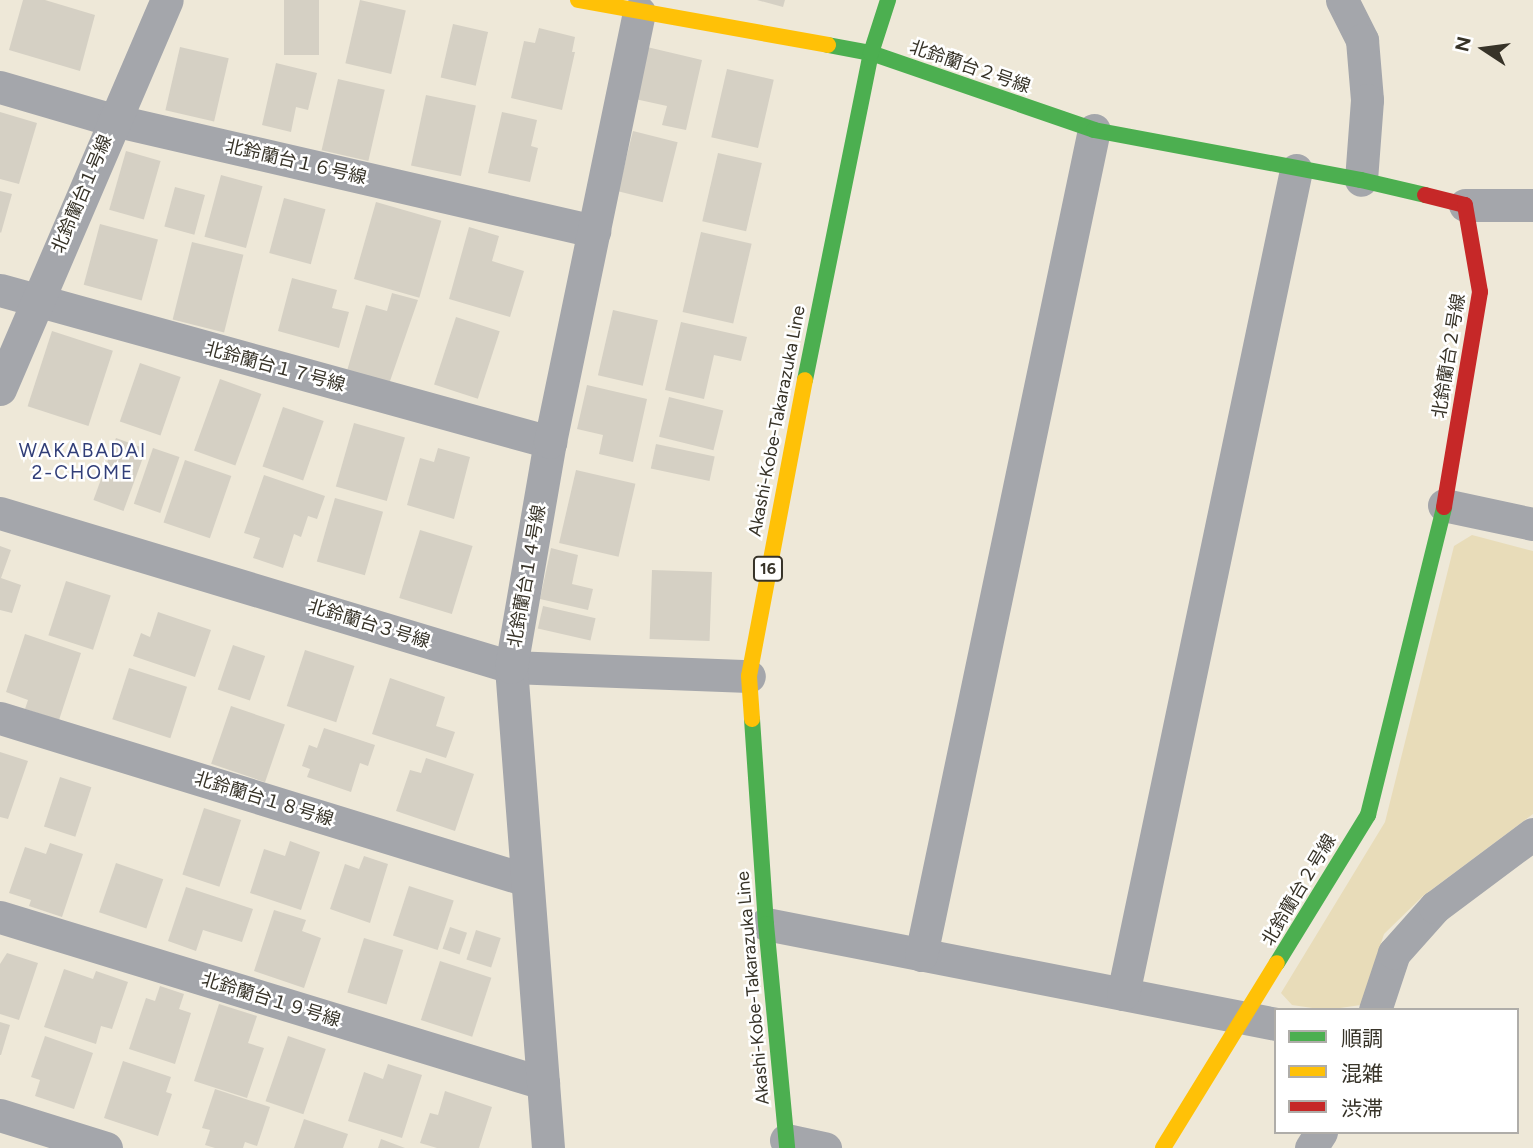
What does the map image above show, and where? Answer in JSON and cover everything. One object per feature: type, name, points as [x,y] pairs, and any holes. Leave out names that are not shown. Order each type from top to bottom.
[{"type":"street","name":"北鈴蘭台１号線","points":[[0,389],[113,120],[167,0]]},
{"type":"street","name":"北鈴蘭台２号線","points":[[578,0],[871,54],[1094,130],[1296,170],[1361,180],[1465,205],[1480,292],[1444,505],[1368,815],[1260,1021],[1163,1148]]},
{"type":"street","name":"Akashi-Kobe-Takarazuka Line","points":[[786,1144],[766,924],[749,676],[770,554],[871,54],[888,0]]},
{"type":"street","points":[[1342,0],[1362,40],[1367,100],[1361,180]]},
{"type":"street","name":"北鈴蘭台１４号線","points":[[548,1148],[511,667],[550,442],[639,12]]},
{"type":"street","name":"北鈴蘭台１６号線","points":[[0,87],[113,120],[594,231]]},
{"type":"street","points":[[921,955],[1094,130]]},
{"type":"street","points":[[1122,994],[1296,170]]},
{"type":"street","points":[[1465,205],[1533,205]]},
{"type":"street","name":"北鈴蘭台１７号線","points":[[0,290],[550,442]]},
{"type":"street","points":[[1444,505],[1533,524]]},
{"type":"street","name":"北鈴蘭台３号線","points":[[0,513],[511,667],[749,676]]},
{"type":"street","name":"北鈴蘭台１８号線","points":[[0,718],[527,880]]},
{"type":"street","points":[[1376,1008],[1394,953],[1435,907],[1533,834]]},
{"type":"street","name":"北鈴蘭台１９号線","points":[[0,917],[543,1083]]},
{"type":"street","points":[[766,924],[1260,1021]]},
{"type":"street","points":[[0,1115],[106,1148]]},
{"type":"street","points":[[786,1144],[825,1148]]},
{"type":"shaded area","points":[[1472,535],[1533,551],[1533,814],[1423,896],[1384,934],[1361,1005],[1312,1008],[1292,1005],[1281,993],[1385,822],[1454,546]]},
{"type":"building","points":[[23,0],[45,0],[95,15],[80,71],[9,50]]},
{"type":"building","points":[[284,0],[319,0],[319,55],[284,55]]},
{"type":"building","points":[[360,0],[406,11],[391,74],[345,63]]},
{"type":"building","points":[[757,0],[785,0],[783,7]]},
{"type":"building","points":[[453,24],[488,32],[476,86],[441,78]]},
{"type":"building","points":[[539,28],[575,37],[572,52],[575,52],[562,110],[511,98],[524,41],[535,43]]},
{"type":"building","points":[[180,47],[229,58],[214,122],[165,110]]},
{"type":"building","points":[[647,47],[702,60],[686,130],[662,125],[667,106],[635,99]]},
{"type":"building","points":[[276,63],[317,73],[308,110],[296,107],[291,132],[262,125]]},
{"type":"building","points":[[727,69],[774,80],[758,148],[711,137]]},
{"type":"building","points":[[338,79],[385,90],[368,161],[322,150]]},
{"type":"building","points":[[426,95],[476,106],[461,176],[411,165]]},
{"type":"building","points":[[0,112],[37,123],[19,184],[0,179]]},
{"type":"building","points":[[502,112],[537,120],[531,146],[538,148],[530,182],[488,173]]},
{"type":"building","points":[[633,131],[678,142],[663,202],[618,191]]},
{"type":"building","points":[[126,151],[161,161],[144,220],[109,210]]},
{"type":"building","points":[[718,153],[762,163],[746,231],[702,221]]},
{"type":"building","points":[[221,175],[263,186],[246,248],[204,237]]},
{"type":"building","points":[[175,187],[205,195],[194,235],[164,227]]},
{"type":"building","points":[[0,191],[12,194],[1,233],[0,232]]},
{"type":"building","points":[[284,198],[326,209],[311,264],[269,253]]},
{"type":"building","points":[[376,202],[441,221],[419,298],[354,279]]},
{"type":"building","points":[[100,224],[158,240],[142,300],[84,285]]},
{"type":"building","points":[[469,227],[499,236],[492,261],[524,271],[510,317],[449,299]]},
{"type":"building","points":[[701,232],[752,244],[733,324],[683,312]]},
{"type":"building","points":[[192,242],[243,255],[224,332],[173,320]]},
{"type":"building","points":[[292,278],[337,290],[332,308],[349,312],[339,348],[278,331]]},
{"type":"building","points":[[392,293],[418,300],[389,384],[347,371],[366,305],[387,311]]},
{"type":"building","points":[[613,310],[658,320],[643,386],[598,375]]},
{"type":"building","points":[[456,317],[500,331],[478,399],[434,385]]},
{"type":"building","points":[[681,322],[747,337],[741,361],[714,355],[704,399],[665,390]]},
{"type":"building","points":[[52,331],[113,351],[88,426],[28,406]]},
{"type":"building","points":[[140,363],[181,377],[160,436],[120,422]]},
{"type":"building","points":[[220,379],[261,394],[235,465],[194,450]]},
{"type":"building","points":[[587,385],[647,399],[633,462],[599,454],[603,435],[577,429]]},
{"type":"building","points":[[669,397],[723,411],[713,450],[659,437]]},
{"type":"building","points":[[283,407],[324,421],[303,481],[262,467]]},
{"type":"building","points":[[354,423],[405,438],[387,501],[336,486]]},
{"type":"building","points":[[116,438],[146,449],[123,511],[93,500]]},
{"type":"building","points":[[656,444],[715,456],[709,481],[651,468]]},
{"type":"building","points":[[153,448],[179,457],[160,513],[134,504]]},
{"type":"building","points":[[438,448],[470,457],[454,519],[407,505],[420,458],[434,462]]},
{"type":"building","points":[[185,460],[231,476],[210,538],[164,522]]},
{"type":"building","points":[[576,470],[635,484],[619,557],[559,543]]},
{"type":"building","points":[[264,475],[325,496],[317,519],[308,516],[301,537],[294,534],[283,568],[253,558],[260,538],[244,533]]},
{"type":"building","points":[[335,498],[383,512],[365,575],[317,561]]},
{"type":"building","points":[[420,530],[473,546],[452,614],[399,598]]},
{"type":"building","points":[[0,546],[11,550],[1,578],[21,585],[12,613],[0,610]]},
{"type":"building","points":[[551,548],[578,555],[572,584],[593,589],[588,610],[540,599]]},
{"type":"building","points":[[652,570],[712,572],[710,641],[650,639]]},
{"type":"building","points":[[66,581],[111,596],[93,650],[48,635]]},
{"type":"building","points":[[543,606],[596,618],[590,641],[538,628]]},
{"type":"building","points":[[158,612],[211,630],[195,677],[133,656],[141,633],[150,637]]},
{"type":"building","points":[[25,634],[81,653],[59,720],[25,709],[28,700],[6,692]]},
{"type":"building","points":[[233,645],[265,656],[250,701],[218,689]]},
{"type":"building","points":[[305,650],[354,666],[336,722],[287,706]]},
{"type":"building","points":[[129,668],[187,687],[170,738],[112,719]]},
{"type":"building","points":[[390,678],[445,697],[436,726],[455,732],[446,758],[372,734]]},
{"type":"building","points":[[231,706],[285,725],[265,782],[211,764]]},
{"type":"building","points":[[324,728],[375,745],[368,766],[360,763],[351,792],[307,777],[310,769],[302,766],[309,745],[317,748]]},
{"type":"building","points":[[0,752],[28,761],[8,819],[0,817]]},
{"type":"building","points":[[426,758],[474,774],[455,831],[396,811],[410,770],[421,773]]},
{"type":"building","points":[[60,777],[91,787],[75,837],[44,826]]},
{"type":"building","points":[[204,808],[241,820],[219,887],[182,875]]},
{"type":"building","points":[[290,841],[320,852],[301,910],[250,893],[264,849],[285,856]]},
{"type":"building","points":[[50,843],[83,854],[62,917],[29,906],[31,900],[9,893],[25,847],[46,854]]},
{"type":"building","points":[[364,856],[388,864],[370,923],[330,909],[345,864],[359,869]]},
{"type":"building","points":[[116,863],[163,879],[146,928],[99,912]]},
{"type":"building","points":[[409,886],[454,901],[438,950],[393,935]]},
{"type":"building","points":[[186,887],[253,909],[242,942],[203,930],[196,951],[168,941]]},
{"type":"building","points":[[274,910],[306,920],[302,931],[321,938],[304,988],[254,971]]},
{"type":"building","points":[[450,927],[467,933],[460,955],[443,949]]},
{"type":"building","points":[[476,930],[501,938],[491,968],[466,959]]},
{"type":"building","points":[[364,938],[403,950],[387,1004],[347,993]]},
{"type":"building","points":[[7,953],[38,963],[19,1020],[0,1014],[0,964]]},
{"type":"building","points":[[440,961],[491,978],[472,1037],[421,1020]]},
{"type":"building","points":[[64,969],[93,979],[96,971],[128,982],[112,1029],[101,1026],[96,1044],[44,1027]]},
{"type":"building","points":[[160,986],[184,994],[179,1009],[191,1013],[175,1064],[129,1049],[146,998],[155,1001]]},
{"type":"building","points":[[219,1004],[257,1016],[248,1043],[264,1048],[247,1098],[194,1081]]},
{"type":"building","points":[[0,1022],[10,1025],[1,1055],[0,1055]]},
{"type":"building","points":[[45,1036],[93,1053],[74,1109],[35,1096],[40,1080],[31,1077]]},
{"type":"building","points":[[288,1036],[326,1049],[303,1114],[266,1101]]},
{"type":"building","points":[[123,1061],[171,1077],[166,1092],[172,1094],[158,1136],[104,1118]]},
{"type":"building","points":[[388,1064],[422,1075],[402,1138],[348,1121],[364,1072],[383,1079]]},
{"type":"building","points":[[215,1089],[270,1107],[257,1146],[245,1142],[243,1148],[215,1148],[205,1145],[210,1130],[202,1128]]},
{"type":"building","points":[[445,1091],[492,1107],[479,1148],[437,1148],[420,1143],[430,1113],[438,1115]]},
{"type":"building","points":[[304,1119],[348,1134],[343,1148],[294,1148]]},
{"type":"building","points":[[381,1139],[405,1148],[378,1148]]},
{"type":"traffic: fast","points":[[805,380],[871,53],[888,0]]},
{"type":"traffic: fast","points":[[828,45],[871,53],[1094,130],[1361,180],[1425,195]]},
{"type":"traffic: fast","points":[[1277,963],[1368,815],[1444,507]]},
{"type":"traffic: fast","points":[[752,719],[766,924],[787,1148]]},
{"type":"traffic: slow","points":[[578,0],[828,45]]},
{"type":"traffic: slow","points":[[752,719],[749,676],[805,380]]},
{"type":"traffic: slow","points":[[1163,1148],[1277,963]]},
{"type":"traffic: jam","points":[[1425,195],[1465,205],[1480,292],[1444,507]]},
{"type":"district","name":"WAKABADAI 2-CHOME","points":[[83,462]]}]
